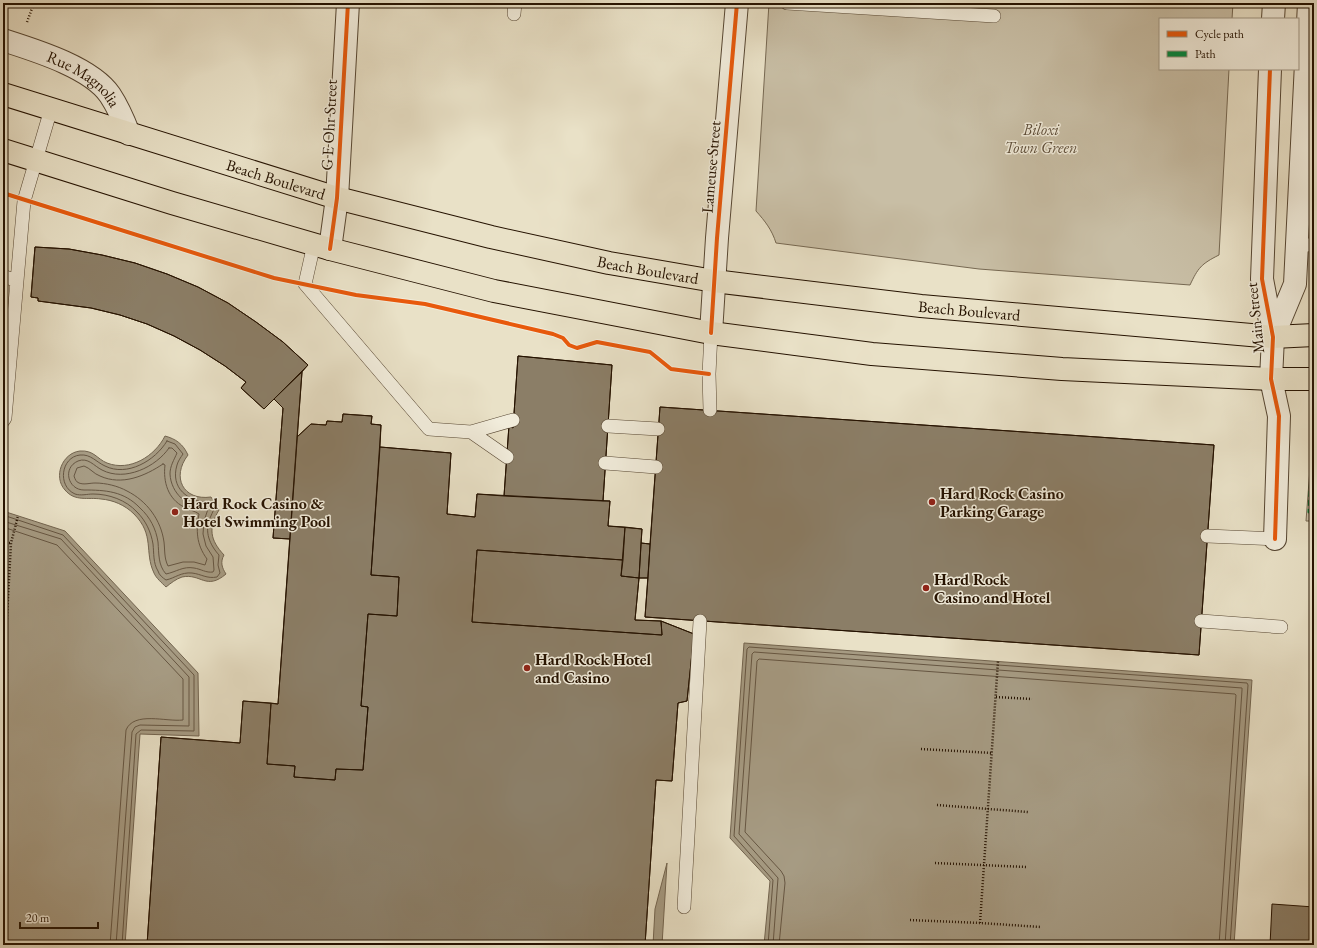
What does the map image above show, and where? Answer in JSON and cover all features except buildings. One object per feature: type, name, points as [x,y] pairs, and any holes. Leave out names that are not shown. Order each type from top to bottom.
[{"type":"main road","name":"Beach Boulevard","points":[[3,94],[337,198],[491,237],[609,263],[714,281],[920,306],[1273,338],[1314,335]]},
{"type":"main road","points":[[3,150],[172,203],[322,246],[494,291],[711,333],[872,354],[1062,369],[1271,379],[1314,379]]},
{"type":"street","name":"G E Ohr Street","points":[[322,246],[337,198],[348,3]]},
{"type":"street","name":"Lameuse Street","points":[[711,333],[737,3]]},
{"type":"street","points":[[1273,18],[1274,3]]},
{"type":"street","name":"Main Street","points":[[1273,338],[1295,284],[1306,245],[1309,3]]},
{"type":"street","name":"Rue Magnolia","points":[[11,42],[57,59],[78,69],[95,80],[110,94],[121,114],[129,134]]},
{"type":"street","name":"Main Street","points":[[1270,70],[1262,279],[1273,338],[1271,379],[1279,416],[1275,539]]},
{"type":"lane","points":[[787,3],[994,16]]},
{"type":"lane","points":[[3,421],[5,418],[24,201],[51,109]]},
{"type":"lane","points":[[322,246],[305,284],[429,429],[471,432],[513,420]]},
{"type":"lane","points":[[3,276],[16,281]]},
{"type":"lane","points":[[710,410],[709,374],[711,333]]},
{"type":"lane","points":[[608,426],[658,429]]},
{"type":"lane","points":[[471,432],[507,456]]},
{"type":"lane","points":[[605,463],[656,467]]},
{"type":"lane","points":[[1207,536],[1275,539]]},
{"type":"lane","points":[[684,907],[700,621]]},
{"type":"lane","points":[[1202,621],[1281,627]]},
{"type":"path","points":[[3,691],[11,543],[18,516]]},
{"type":"path","points":[[3,543],[11,543]]},
{"type":"path","points":[[980,923],[998,661]]},
{"type":"path","points":[[996,697],[1032,699]]},
{"type":"path","points":[[921,749],[992,753]]},
{"type":"path","points":[[937,805],[1028,812]]},
{"type":"path","points":[[935,863],[1026,867]]},
{"type":"path","points":[[910,920],[1041,927]]},
{"type":"green space","name":"Biloxi Town Green","points":[[769,3],[1233,3],[1232,18],[1159,18],[1159,70],[1229,70],[1219,255],[1201,267],[1195,274],[1190,285],[979,269],[776,243],[768,226],[756,211]]},
{"type":"green space","points":[[1314,416],[1314,521],[1306,521]]},
{"type":"water","name":"Hard Rock Casino & Hotel Swimming Pool","points":[[165,436],[179,442],[188,455],[180,471],[180,479],[183,486],[193,495],[211,497],[219,510],[215,516],[212,534],[213,539],[224,555],[222,565],[226,574],[219,579],[208,581],[189,576],[182,577],[166,587],[154,573],[151,565],[145,529],[134,514],[123,506],[110,500],[77,498],[69,494],[61,485],[61,466],[68,456],[74,453],[80,451],[89,452],[107,463],[116,465],[133,464],[148,456],[155,450]]},
{"type":"water","points":[[3,511],[65,531],[198,673],[199,736],[140,734],[125,945],[3,945]]},
{"type":"water","points":[[744,643],[1252,680],[1234,945],[764,945],[770,881],[730,838]]},
{"type":"water","points":[[667,863],[662,945],[653,945],[655,909]]},
{"type":"marked path","points":[[1314,419],[1309,512],[1314,512]]},
{"type":"cycle path","points":[[330,249],[337,198],[348,3]]},
{"type":"cycle path","points":[[711,333],[717,238],[737,3]]},
{"type":"cycle path","points":[[1270,70],[1262,279],[1273,337],[1271,379],[1279,416],[1275,539]]},
{"type":"cycle path","points":[[3,193],[274,278],[356,295],[425,304],[553,334],[563,338],[569,345],[577,348],[597,342],[650,352],[671,369],[709,374]]},
{"type":"place","name":"Hard Rock Casino Parking Garage","points":[[932,502]]},
{"type":"place","name":"Hard Rock Casino & Hotel Swimming Pool","points":[[175,512]]},
{"type":"place","name":"Hard Rock Casino and Hotel","points":[[926,588]]},
{"type":"place","name":"Hard Rock Hotel and Casino","points":[[527,668]]}]
